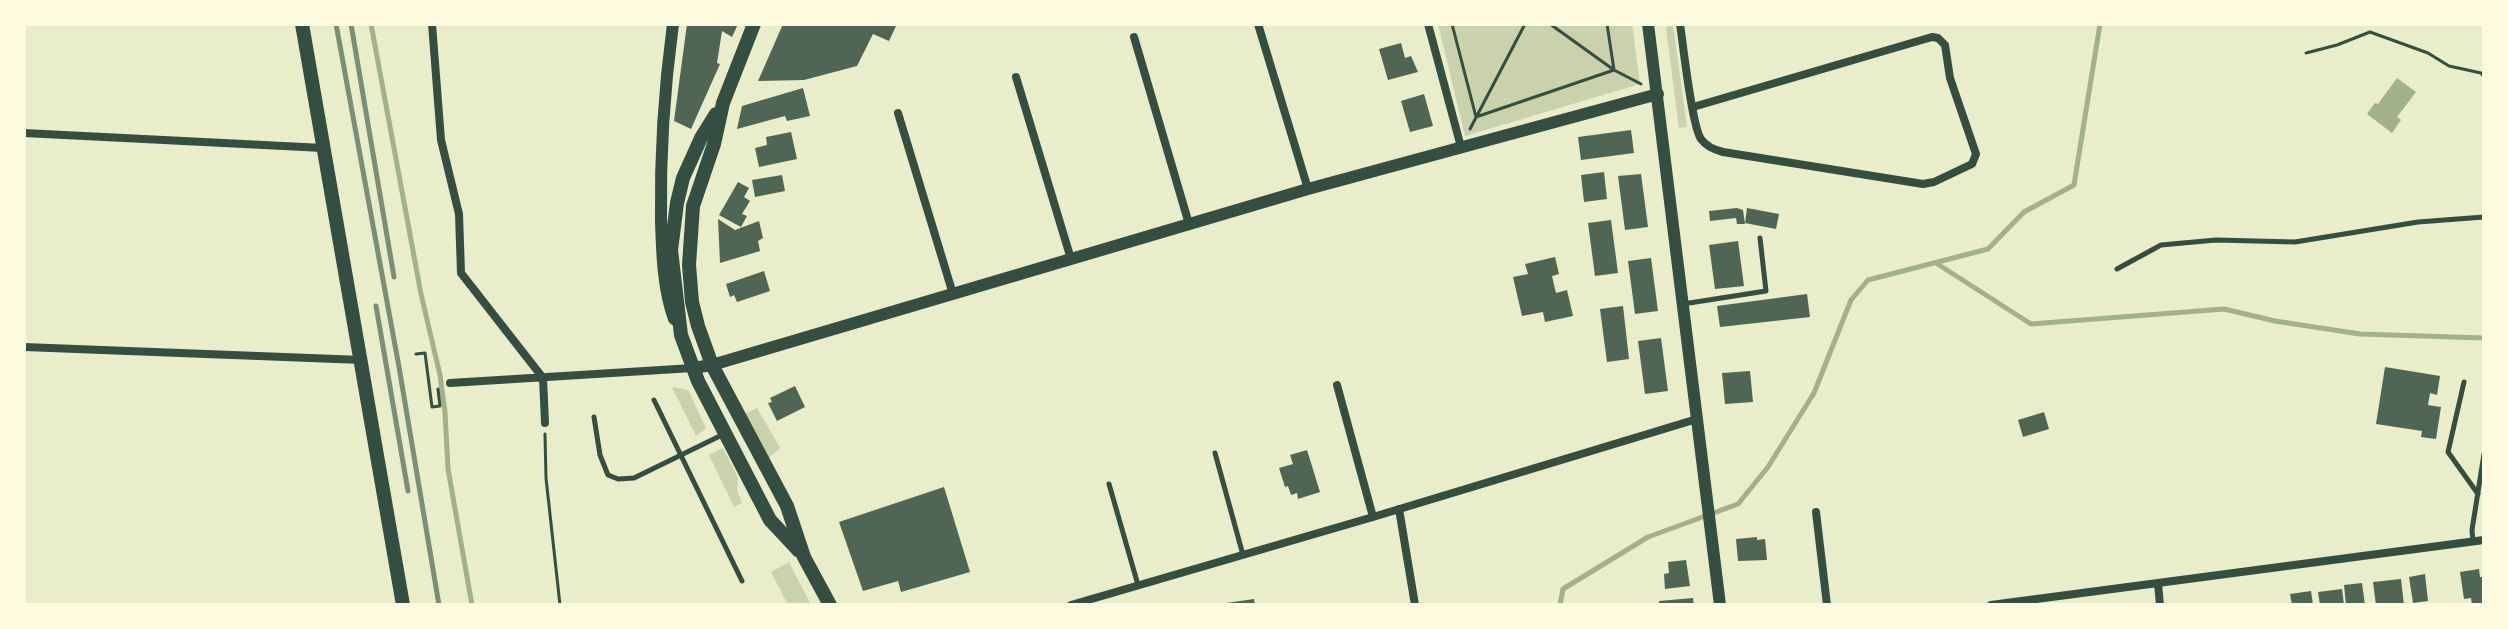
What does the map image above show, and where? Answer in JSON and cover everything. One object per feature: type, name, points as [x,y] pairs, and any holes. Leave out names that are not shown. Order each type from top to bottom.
[{"type":"main road","points":[[302,24],[403,605]]},
{"type":"main road","points":[[754,24],[723,103],[714,144],[693,206],[689,244],[692,302],[712,365],[787,506],[804,557],[830,605]]},
{"type":"main road","points":[[723,103],[701,138],[683,178],[677,203],[671,250],[681,335],[693,368],[770,520],[804,557]]},
{"type":"street","points":[[432,24],[441,140],[459,214],[461,273],[543,378],[545,423]]},
{"type":"street","points":[[673,24],[662,125],[662,244],[672,314],[681,335]]},
{"type":"street","points":[[1258,24],[1308,189]]},
{"type":"street","points":[[1428,24],[1461,147]]},
{"type":"street","points":[[1648,24],[1720,605]]},
{"type":"street","points":[[1680,24],[1696,129],[1701,140],[1712,149],[1909,183],[1934,182],[1972,164],[1976,154],[1950,78],[1945,45],[1938,38],[1926,37],[1693,107]]},
{"type":"street","points":[[1134,37],[1189,224]]},
{"type":"street","points":[[1016,77],[1071,259]]},
{"type":"street","points":[[450,383],[712,365],[1308,189],[1658,94]]},
{"type":"street","points":[[898,113],[953,294]]},
{"type":"street","points":[[24,133],[323,148]]},
{"type":"street","points":[[24,347],[362,360]]},
{"type":"street","points":[[1337,385],[1373,517]]},
{"type":"street","points":[[1071,605],[1697,419]]},
{"type":"street","points":[[1399,509],[1415,605]]},
{"type":"street","points":[[1816,512],[1827,605]]},
{"type":"street","points":[[1991,605],[2484,540]]},
{"type":"street","points":[[2158,584],[2160,605]]},
{"type":"lane","points":[[2117,269],[2161,245],[2216,240],[2295,242],[2418,222],[2484,217]]},
{"type":"lane","points":[[1682,304],[1766,291],[1760,238]]},
{"type":"lane","points":[[2464,382],[2448,452],[2478,494]]},
{"type":"lane","points":[[654,400],[742,581]]},
{"type":"lane","points":[[594,417],[600,455],[608,475],[618,479],[634,478],[725,433]]},
{"type":"lane","points":[[1215,453],[1243,555]]},
{"type":"lane","points":[[2473,541],[2484,454]]},
{"type":"lane","points":[[1109,484],[1138,585]]},
{"type":"path","points":[[1452,24],[1476,117]]},
{"type":"path","points":[[1461,147],[1525,24]]},
{"type":"path","points":[[1550,24],[1614,70],[1658,94]]},
{"type":"path","points":[[1607,24],[1614,70]]},
{"type":"path","points":[[2306,53],[2370,32],[2428,53],[2449,66],[2481,73],[2484,77]]},
{"type":"path","points":[[1476,117],[1614,70]]},
{"type":"path","points":[[416,354],[425,353],[432,407],[440,406],[437,384]]},
{"type":"path","points":[[545,423],[546,478],[560,605]]},
{"type":"shaded area","points":[[1438,24],[1632,24],[1640,84],[1465,136]]},
{"type":"shaded area","points":[[1671,24],[1687,127],[1679,128],[1666,28]]},
{"type":"shaded area","points":[[2397,78],[2416,92],[2397,117],[2401,120],[2392,133],[2367,114]]},
{"type":"shaded area","points":[[672,387],[688,390],[706,428],[696,436]]},
{"type":"shaded area","points":[[757,408],[780,448],[769,458],[745,414]]},
{"type":"shaded area","points":[[723,448],[738,478],[737,491],[742,503],[734,507],[709,455]]},
{"type":"shaded area","points":[[789,562],[810,603],[788,605],[771,572]]},
{"type":"building","points":[[687,24],[738,24],[732,37],[722,31],[717,63],[720,64],[691,129],[674,121]]},
{"type":"building","points":[[783,24],[897,24],[889,41],[873,34],[857,66],[804,80],[758,81]]},
{"type":"building","points":[[1401,43],[1405,58],[1411,56],[1418,72],[1388,80],[1379,49]]},
{"type":"building","points":[[803,88],[810,116],[787,121],[785,116],[737,129],[742,106]]},
{"type":"building","points":[[1424,94],[1433,126],[1410,132],[1401,101]]},
{"type":"building","points":[[1631,130],[1634,153],[1581,160],[1578,137]]},
{"type":"building","points":[[791,132],[797,159],[759,167],[755,148],[767,145],[766,137]]},
{"type":"building","points":[[1604,172],[1607,199],[1584,202],[1581,175]]},
{"type":"building","points":[[1641,174],[1648,227],[1625,230],[1618,176]]},
{"type":"building","points":[[782,175],[785,191],[755,197],[752,180]]},
{"type":"building","points":[[738,182],[749,188],[744,197],[750,201],[742,214],[747,216],[741,227],[719,215]]},
{"type":"building","points":[[1747,208],[1779,214],[1776,229],[1745,223]]},
{"type":"building","points":[[1743,210],[1745,224],[1737,224],[1736,218],[1710,221],[1709,211]]},
{"type":"building","points":[[718,219],[735,230],[759,221],[763,238],[758,241],[760,251],[720,263]]},
{"type":"building","points":[[1611,220],[1618,273],[1595,276],[1588,223]]},
{"type":"building","points":[[1738,241],[1744,286],[1715,289],[1709,245]]},
{"type":"building","points":[[1555,257],[1559,274],[1552,276],[1556,293],[1567,290],[1573,316],[1545,322],[1543,312],[1522,316],[1513,277],[1528,274],[1525,264]]},
{"type":"building","points":[[1651,258],[1658,311],[1635,314],[1628,261]]},
{"type":"building","points":[[764,271],[770,291],[737,302],[734,295],[730,297],[726,284]]},
{"type":"building","points":[[1807,294],[1810,317],[1720,327],[1717,306]]},
{"type":"building","points":[[1623,306],[1629,359],[1607,362],[1600,309]]},
{"type":"building","points":[[1661,338],[1668,391],[1645,394],[1638,341]]},
{"type":"building","points":[[2385,367],[2440,376],[2437,395],[2430,393],[2428,405],[2441,407],[2436,439],[2421,437],[2422,431],[2376,424]]},
{"type":"building","points":[[1750,371],[1753,402],[1725,404],[1722,373]]},
{"type":"building","points":[[795,386],[805,407],[777,421],[768,403],[772,402],[770,398]]},
{"type":"building","points":[[2044,412],[2049,429],[2023,437],[2018,420]]},
{"type":"building","points":[[1307,450],[1320,492],[1298,499],[1297,493],[1291,495],[1288,486],[1285,487],[1279,468],[1293,464],[1290,455]]},
{"type":"building","points":[[944,487],[970,572],[901,592],[898,581],[863,591],[839,522]]},
{"type":"building","points":[[1757,537],[1757,540],[1765,539],[1767,560],[1738,561],[1736,539]]},
{"type":"building","points":[[1686,560],[1690,586],[1665,589],[1664,574],[1669,573],[1668,562]]},
{"type":"building","points":[[2479,569],[2484,581],[2484,604],[2472,605],[2471,598],[2464,599],[2460,572]]},
{"type":"building","points":[[2425,574],[2428,601],[2413,603],[2409,577]]},
{"type":"building","points":[[2401,579],[2404,605],[2376,605],[2373,582]]},
{"type":"building","points":[[2362,583],[2365,605],[2346,605],[2344,585]]},
{"type":"building","points":[[2342,589],[2344,605],[2320,605],[2318,592]]},
{"type":"building","points":[[2311,591],[2313,605],[2292,605],[2290,594]]},
{"type":"building","points":[[1693,598],[1694,605],[1659,605],[1659,601]]},
{"type":"building","points":[[1254,599],[1255,605],[1226,605],[1226,603]]},
{"type":"waterway","points":[[371,24],[421,294],[440,375],[448,469],[472,605]]},
{"type":"waterway","points":[[1560,605],[1563,589],[1648,537],[1738,504],[1768,467],[1814,393],[1851,300],[1868,280],[1988,249],[2024,212],[2074,185],[2100,24]]},
{"type":"waterway","points":[[1936,263],[2031,324],[2224,309],[2275,321],[2360,334],[2484,338]]},
{"type":"railway","points":[[336,24],[439,605]]},
{"type":"railway","points":[[351,24],[394,277]]},
{"type":"railway","points":[[376,306],[408,491]]}]
